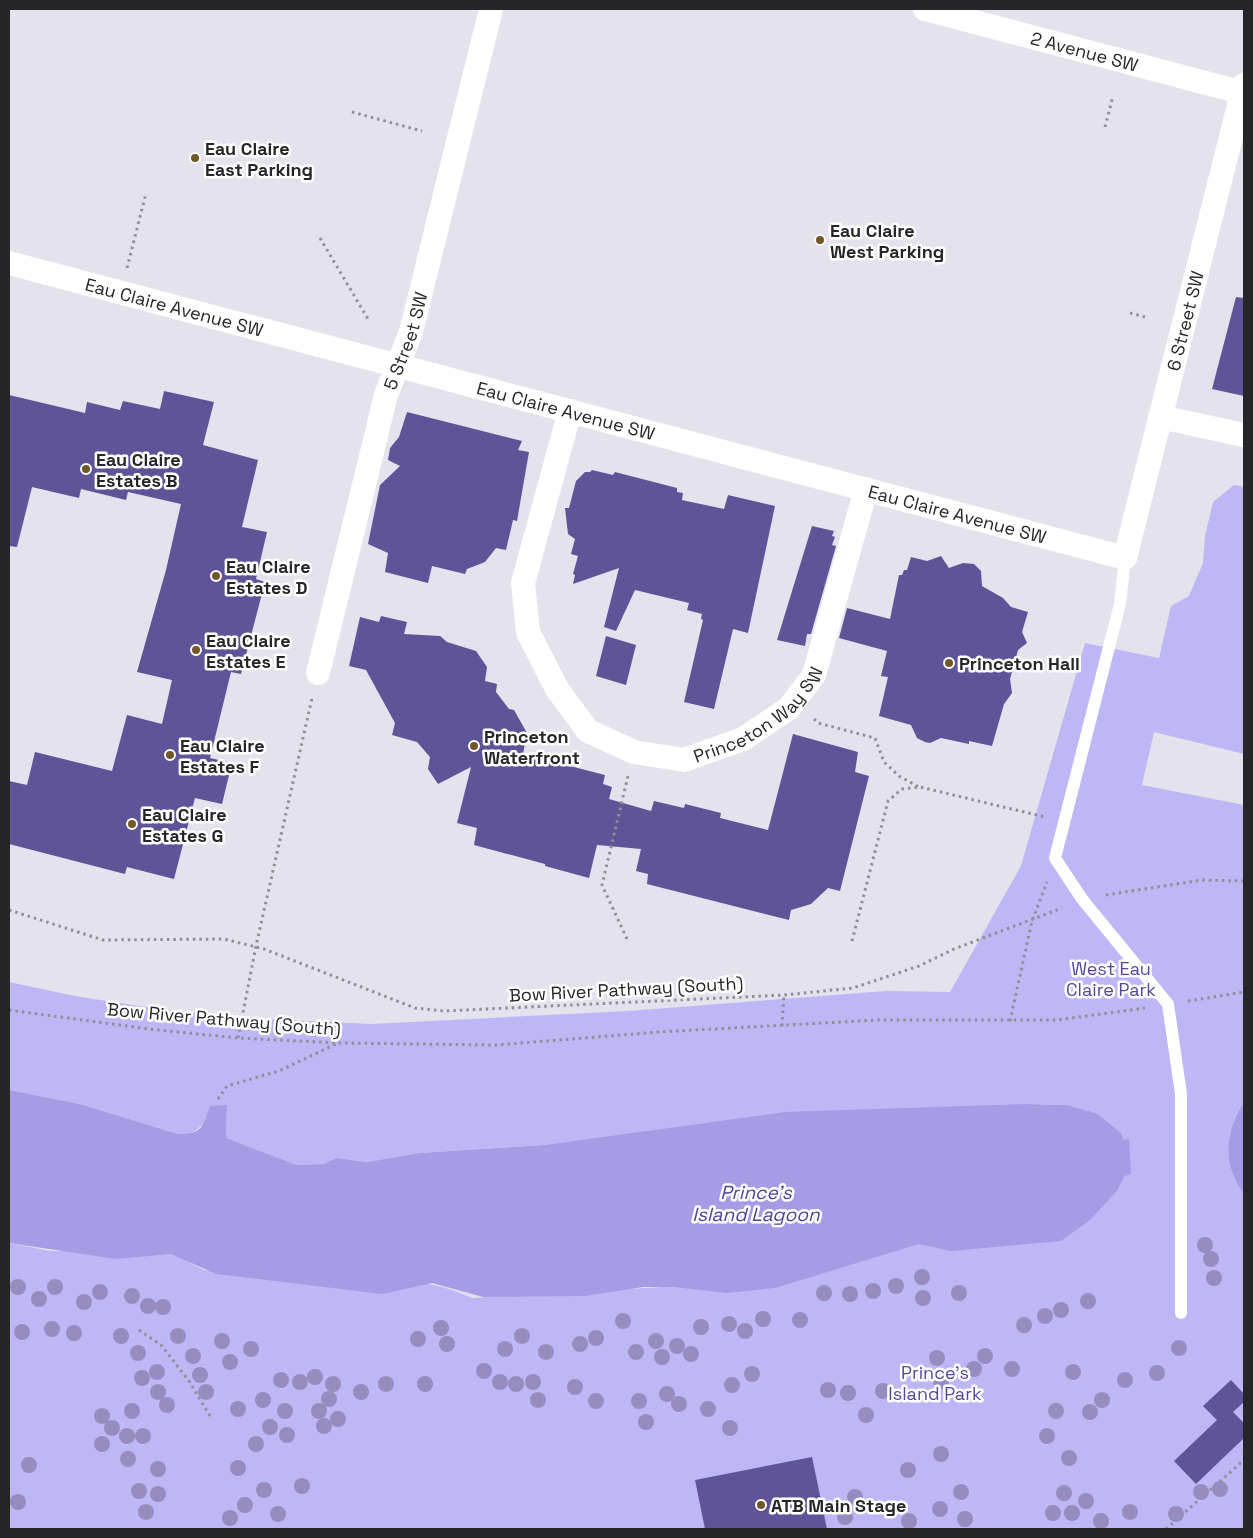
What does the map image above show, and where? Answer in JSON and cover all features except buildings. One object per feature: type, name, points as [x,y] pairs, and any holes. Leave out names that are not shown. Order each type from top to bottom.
[{"type":"street","name":"5 Street SW","points":[[318,674],[386,395],[411,332],[491,9]]},
{"type":"street","name":"2 Avenue SW","points":[[925,9],[1244,90]]},
{"type":"street","name":"6 Street SW","points":[[1125,558],[1244,90]]},
{"type":"street","name":"Eau Claire Avenue SW","points":[[9,263],[1125,558]]},
{"type":"street","name":"Princeton Way SW","points":[[570,411],[523,583],[528,632],[557,689],[588,731],[634,752],[684,760],[743,739],[789,708],[814,675],[866,488]]},
{"type":"street","points":[[1160,416],[1244,435]]},
{"type":"lane","points":[[1125,558],[1120,604],[1055,858],[1082,899],[1168,1004],[1181,1094],[1181,1313]]},
{"type":"path","points":[[1105,127],[1113,96]]},
{"type":"path","points":[[352,112],[422,131]]},
{"type":"path","points":[[129,261],[146,193]]},
{"type":"path","points":[[320,238],[368,319]]},
{"type":"path","points":[[1130,313],[1145,317]]},
{"type":"path","points":[[238,1038],[256,946],[318,674]]},
{"type":"path","points":[[795,699],[818,723],[875,738],[884,762],[898,776],[920,787],[1065,821]]},
{"type":"path","points":[[627,939],[602,885],[634,752]]},
{"type":"path","points":[[852,941],[888,801],[902,789],[920,787]]},
{"type":"path","points":[[1010,1021],[1032,921],[1055,858]]},
{"type":"path","name":"Bow River Pathway (South)","points":[[9,910],[103,940],[224,939],[256,946],[415,1008],[444,1011],[784,996],[860,986],[919,966],[954,949],[1032,921],[1082,899],[1202,880],[1244,881]]},
{"type":"path","name":"Bow River Pathway (South)","points":[[9,1010],[149,1029],[238,1038],[339,1043],[497,1045],[658,1032],[878,1020],[1057,1020],[1114,1014],[1244,992]]},
{"type":"path","points":[[782,1026],[784,996]]},
{"type":"path","points":[[218,1099],[227,1086],[279,1071],[339,1043]]},
{"type":"path","points":[[139,1330],[160,1345],[189,1381],[210,1416]]},
{"type":"path","points":[[1166,1529],[1244,1460]]},
{"type":"green space","points":[[1234,485],[1244,487],[1244,754],[1154,732],[1142,785],[1244,805],[1244,1102],[1232,1125],[1228,1148],[1232,1171],[1244,1194],[1244,1529],[9,1529],[9,1243],[50,1251],[170,1252],[204,1270],[387,1293],[410,1285],[430,1284],[473,1298],[748,1282],[1117,1191],[1125,1176],[1123,1140],[1096,1113],[1067,1105],[1024,1104],[545,1145],[419,1153],[367,1162],[337,1158],[323,1164],[297,1165],[226,1138],[227,1105],[191,1134],[178,1134],[80,1104],[9,1090],[9,982],[75,996],[145,1007],[241,1018],[371,1024],[628,1011],[886,991],[950,992],[1021,866],[1085,643],[1159,658],[1171,606],[1189,596],[1203,563],[1205,536],[1213,502]]},
{"type":"water","name":"Prince's Island Lagoon","points":[[9,1090],[80,1104],[178,1134],[197,1131],[203,1124],[210,1106],[227,1105],[226,1138],[297,1165],[323,1164],[337,1158],[367,1162],[419,1153],[545,1145],[785,1112],[1024,1104],[1067,1105],[1096,1113],[1121,1133],[1123,1140],[1129,1139],[1131,1174],[1125,1176],[1117,1191],[1090,1220],[1061,1241],[951,1251],[919,1244],[775,1288],[727,1293],[674,1287],[643,1287],[585,1296],[483,1297],[432,1283],[382,1294],[216,1274],[171,1254],[116,1259],[9,1243]]},
{"type":"water","points":[[1244,1102],[1244,1194],[1232,1172],[1228,1148],[1232,1125]]},
{"type":"place","name":"Eau Claire East Parking","points":[[195,158]]},
{"type":"place","name":"Eau Claire West Parking","points":[[820,240]]},
{"type":"place","name":"Eau Claire Estates B","points":[[86,469]]},
{"type":"place","name":"Eau Claire Estates D","points":[[216,576]]},
{"type":"place","name":"Eau Claire Estates E","points":[[196,650]]},
{"type":"place","name":"Princeton Hall","points":[[949,663]]},
{"type":"place","name":"Princeton Waterfront","points":[[474,746]]},
{"type":"place","name":"Eau Claire Estates F","points":[[170,755]]},
{"type":"place","name":"Eau Claire Estates G","points":[[132,824]]},
{"type":"place","name":"ATB Main Stage","points":[[761,1505]]},
{"type":"park label","name":"West Eau Claire Park","points":[[1111,978]]},
{"type":"park label","name":"Prince's Island Park","points":[[935,1382]]}]
